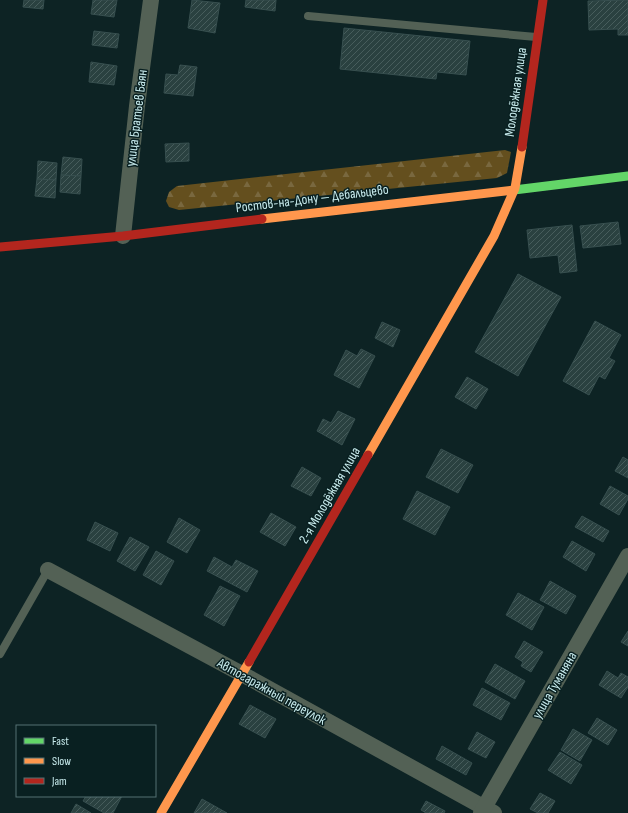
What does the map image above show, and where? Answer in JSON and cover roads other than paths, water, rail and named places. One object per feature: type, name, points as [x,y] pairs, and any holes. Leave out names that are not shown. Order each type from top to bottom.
[{"type":"street","name":"улица Братьев Баян","points":[[123,236],[137,106],[151,0]]},
{"type":"street","name":"Молодёжная улица","points":[[515,188],[526,126],[543,0]]},
{"type":"street","name":"Ростов-на-Дону — Дебальцево","points":[[0,247],[123,236],[515,188],[628,176]]},
{"type":"street","name":"2-я Молодёжная улица","points":[[161,813],[494,236],[515,188]]},
{"type":"street","name":"улица Туманяна","points":[[486,811],[628,556]]},
{"type":"street","name":"Автогаражный переулок","points":[[48,570],[242,674],[486,811]]},
{"type":"lane","points":[[308,16],[537,37]]},
{"type":"lane","points":[[0,654],[48,570]]}]
